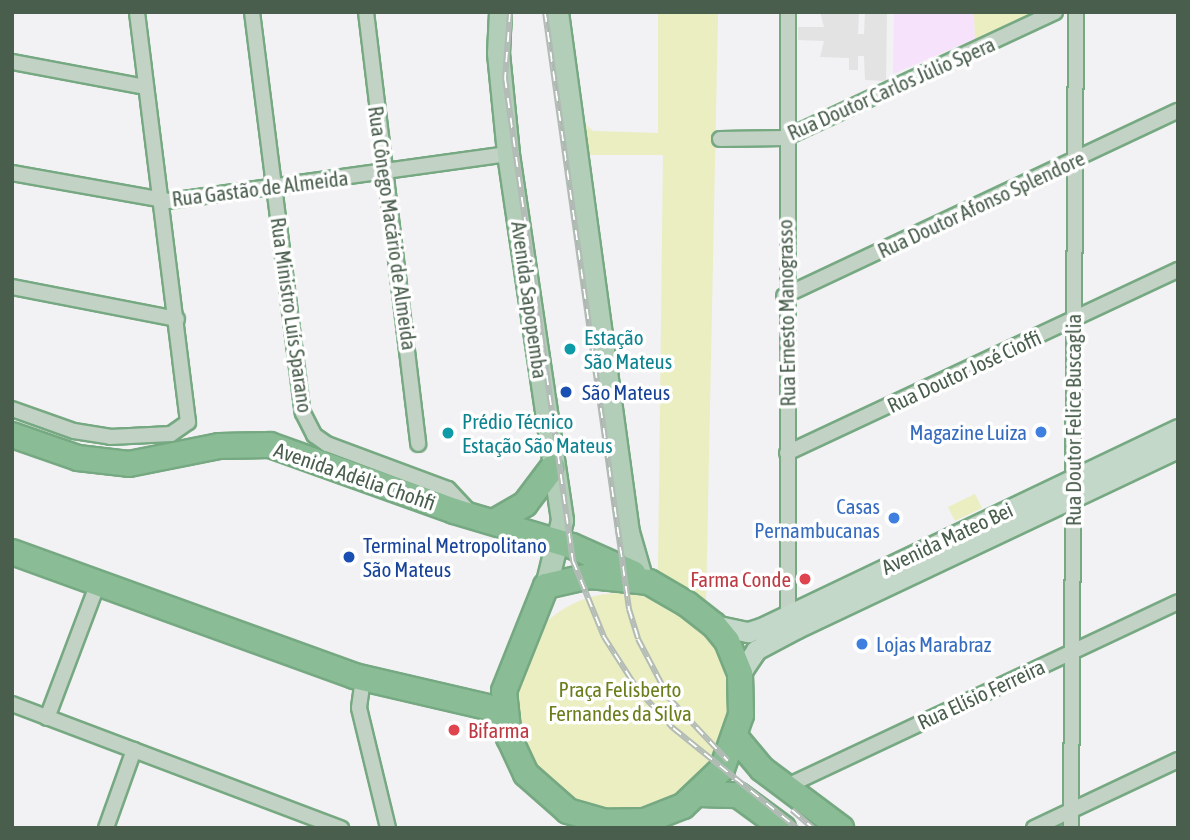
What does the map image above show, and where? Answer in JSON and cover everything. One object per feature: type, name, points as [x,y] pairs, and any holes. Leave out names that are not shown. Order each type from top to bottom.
[{"type":"highway","name":"Avenida Adélia Chohfi","points":[[12,435],[78,458],[129,464],[219,446],[271,445],[483,519],[558,542],[645,579]]},
{"type":"highway","points":[[483,519],[525,504],[553,467]]},
{"type":"highway","points":[[12,552],[363,679],[473,703],[505,719]]},
{"type":"highway","points":[[590,576],[645,579],[715,625],[735,656],[740,674],[736,738],[722,769],[701,794],[665,816],[638,825],[585,822],[555,802],[526,774],[505,719],[504,691],[546,586],[590,576]]},
{"type":"highway","points":[[736,738],[750,757],[785,787],[841,828]]},
{"type":"highway","points":[[701,794],[738,795],[783,828]]},
{"type":"main road","name":"Avenida Sapopemba","points":[[500,12],[498,53],[508,155],[562,520],[546,586]]},
{"type":"main road","points":[[556,12],[628,531],[645,579]]},
{"type":"main road","name":"Avenida Mateo Bei","points":[[740,674],[756,650],[1073,488],[1178,429]]},
{"type":"main road","name":"Avenida Mateo Bei","points":[[715,625],[748,632],[1073,488],[1178,448]]},
{"type":"street","points":[[12,409],[74,431],[110,437],[179,432],[189,415],[137,12]]},
{"type":"street","name":"Rua Ministro Luís Sparano","points":[[252,12],[303,413],[314,435],[447,489],[483,519]]},
{"type":"street","name":"Rua Cônego Macário de Almeida","points":[[366,12],[418,444]]},
{"type":"street","name":"Rua Ernesto Manograsso","points":[[788,12],[785,138],[788,614]]},
{"type":"street","name":"Rua Doutor Carlos Júlio Spera","points":[[720,139],[785,138],[1055,12]]},
{"type":"street","name":"Rua Doutor Felice Buscaglia","points":[[1071,828],[1076,12]]},
{"type":"street","points":[[12,62],[146,87]]},
{"type":"street","name":"Rua Doutor Afonso Splendore","points":[[785,296],[1178,111]]},
{"type":"street","name":"Rua Gastão de Almeida","points":[[12,173],[162,200],[508,155]]},
{"type":"street","name":"Rua Doutor José Cioffi","points":[[787,453],[1178,271]]},
{"type":"street","points":[[12,287],[177,318]]},
{"type":"street","points":[[47,718],[98,583]]},
{"type":"street","name":"Rua Elísio Ferreira","points":[[785,787],[1178,602]]},
{"type":"street","points":[[363,679],[359,708],[388,828]]},
{"type":"street","points":[[12,705],[134,750],[315,823],[341,828]]},
{"type":"street","points":[[106,828],[134,750]]},
{"type":"street","points":[[1034,828],[1178,760]]},
{"type":"shaded area","points":[[820,12],[859,12],[858,34],[864,34],[865,12],[887,12],[886,81],[865,80],[864,56],[858,56],[858,70],[849,70],[849,58],[820,57],[824,41],[798,40],[798,27],[824,27]]},
{"type":"shaded area","points":[[894,12],[974,12],[975,39],[893,74]]},
{"type":"green space","points":[[658,12],[718,12],[706,603],[658,571],[663,155],[591,155],[587,151],[586,125],[593,131],[658,133]]},
{"type":"green space","points":[[974,12],[1033,12],[975,39]]},
{"type":"green space","points":[[975,494],[982,508],[955,521],[948,507]]},
{"type":"green space","name":"Praça Felisberto Fernandes da Silva","points":[[620,593],[661,601],[680,611],[696,625],[710,641],[720,660],[728,701],[720,742],[710,761],[696,777],[680,791],[661,801],[620,809],[579,801],[560,791],[544,777],[530,761],[520,742],[512,701],[520,660],[530,641],[544,625],[560,611],[579,601]]},
{"type":"railway","points":[[510,12],[505,78],[573,561],[604,637],[638,690],[673,728],[797,828]]},
{"type":"railway","points":[[545,12],[629,609],[638,639],[669,698],[728,761]]},
{"type":"railway","points":[[792,810],[813,828]]},
{"type":"place","name":"Estação São Mateus","points":[[570,349]]},
{"type":"place","name":"São Mateus","points":[[566,392]]},
{"type":"place","name":"Magazine Luiza","points":[[1041,432]]},
{"type":"place","name":"Prédio Técnico Estação São Mateus","points":[[448,433]]},
{"type":"place","name":"Casas Pernambucanas","points":[[894,518]]},
{"type":"place","name":"Terminal Metropolitano São Mateus","points":[[349,557]]},
{"type":"place","name":"Farma Conde","points":[[805,579]]},
{"type":"place","name":"Lojas Marabraz","points":[[862,644]]},
{"type":"place","name":"Bifarma","points":[[454,730]]}]
